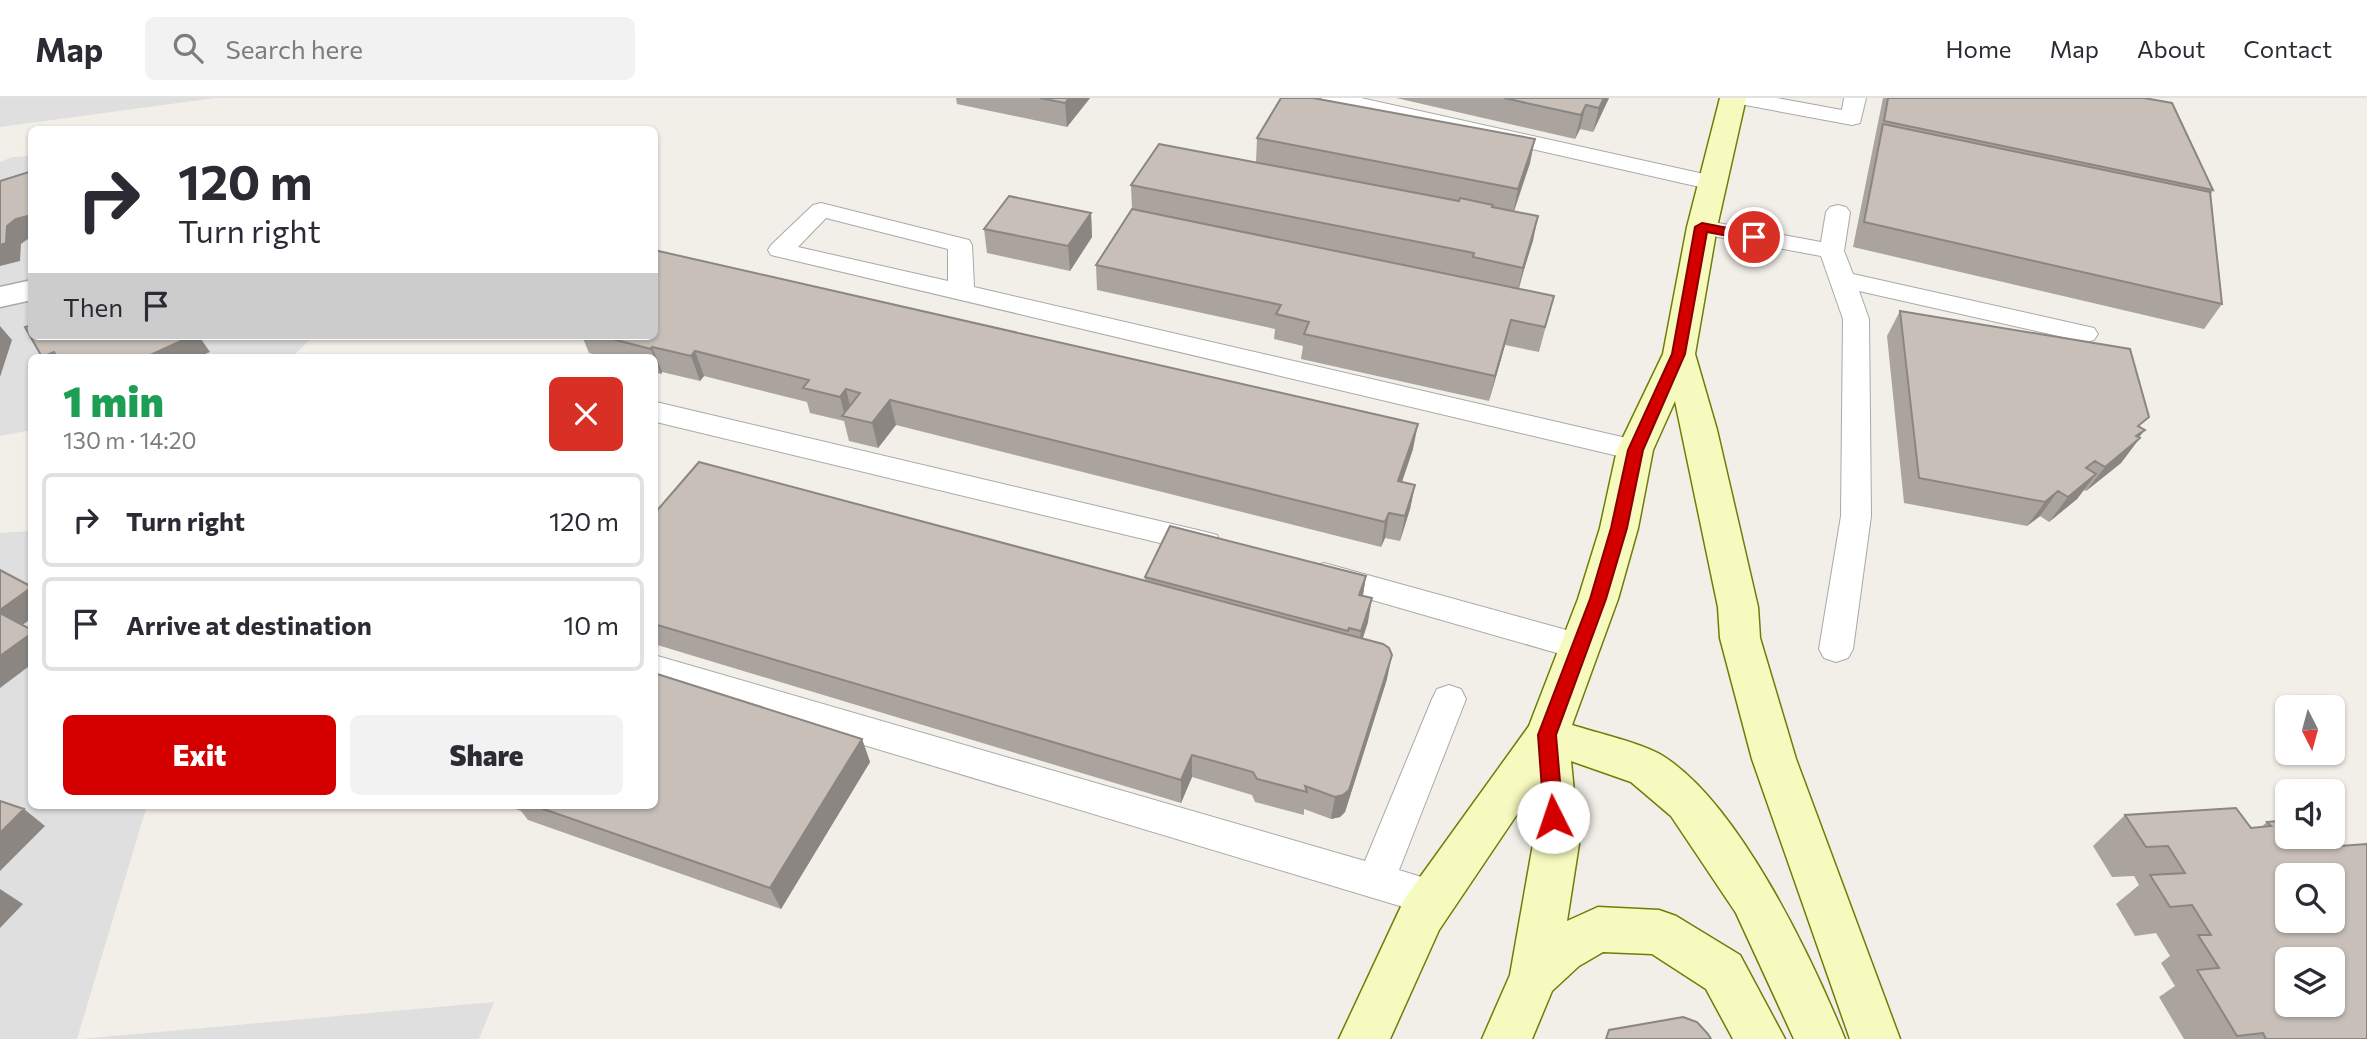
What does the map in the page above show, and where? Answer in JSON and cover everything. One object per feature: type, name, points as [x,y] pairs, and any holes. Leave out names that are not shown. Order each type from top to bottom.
[{"type":"main road","points":[[1364,1039],[1422,914],[1547,735],[1581,647],[1619,528],[1635,450],[1679,354],[1702,227],[1733,98]]},
{"type":"main road","points":[[1679,354],[1700,430],[1738,607],[1740,638],[1774,759],[1875,1039]]},
{"type":"main road","points":[[1507,1039],[1534,975],[1556,844],[1547,735]]},
{"type":"main road","points":[[1547,735],[1646,768],[1687,803],[1753,898],[1819,1039]]},
{"type":"main road","points":[[1534,975],[1562,950],[1598,929],[1659,932],[1723,972],[1760,1039]]},
{"type":"street","points":[[0,298],[28,291]]},
{"type":"lane","points":[[1332,98],[1713,183]]},
{"type":"lane","points":[[1740,98],[1852,118],[1855,98]]},
{"type":"lane","points":[[961,293],[960,245],[821,210],[779,250],[961,293],[1635,450]]},
{"type":"lane","points":[[1836,649],[1856,516],[1856,319],[1832,251],[1838,212]]},
{"type":"lane","points":[[1702,227],[1832,251]]},
{"type":"lane","points":[[1843,280],[2085,334]]},
{"type":"lane","points":[[658,412],[1234,550]]},
{"type":"lane","points":[[1301,569],[1581,647]]},
{"type":"lane","points":[[658,669],[1433,898]]},
{"type":"lane","points":[[1376,881],[1449,699]]},
{"type":"shaded area","points":[[0,98],[215,98],[0,127]]},
{"type":"shaded area","points":[[28,156],[28,340],[310,340],[295,354],[28,354],[28,431],[0,436],[0,162],[13,157]]},
{"type":"shaded area","points":[[28,531],[28,809],[146,809],[77,1039],[0,1039],[0,533]]},
{"type":"shaded area","points":[[494,1002],[479,1039],[80,1039]]},
{"type":"building","points":[[1040,98],[1069,98],[1065,103]]},
{"type":"building","points":[[1281,98],[1313,98],[1535,139],[1518,189],[1257,138]]},
{"type":"building","points":[[1504,98],[1604,98],[1599,108],[1586,105],[1581,115]]},
{"type":"building","points":[[1888,98],[2144,98],[2172,103],[2213,190],[1884,121]]},
{"type":"building","points":[[1883,124],[2210,192],[2222,304],[1864,222]]},
{"type":"building","points":[[1159,144],[1459,201],[1460,198],[1538,216],[1523,268],[1473,257],[1474,253],[1131,185]]},
{"type":"building","points":[[28,172],[28,216],[16,219],[7,226],[6,243],[0,245],[0,181]]},
{"type":"building","points":[[1009,196],[1091,213],[1068,246],[984,229]]},
{"type":"building","points":[[1132,209],[1554,296],[1545,327],[1511,320],[1495,376],[1304,334],[1309,322],[1276,314],[1281,305],[1096,265]]},
{"type":"building","points":[[658,251],[1418,424],[1398,481],[1415,485],[1405,516],[1389,513],[1385,522],[890,400],[872,423],[842,416],[860,393],[846,389],[840,397],[803,388],[809,380],[695,351],[691,356],[652,347],[651,349],[616,340],[658,340]]},
{"type":"building","points":[[1900,311],[2130,349],[2149,417],[2138,426],[2145,430],[2136,436],[2140,438],[2105,467],[2095,461],[2086,468],[2096,474],[2068,497],[2058,491],[2045,502],[1919,478]]},
{"type":"building","points":[[32,340],[183,340],[153,354],[40,354]]},
{"type":"building","points":[[699,462],[1383,644],[1389,648],[1392,655],[1349,790],[1343,795],[1335,797],[1305,786],[1307,792],[1257,779],[1253,772],[1192,755],[1181,780],[658,625],[658,509]]},
{"type":"building","points":[[1170,526],[1366,576],[1359,595],[1372,598],[1361,631],[1349,628],[1348,631],[1145,577]]},
{"type":"building","points":[[0,570],[28,585],[28,590],[0,610]]},
{"type":"building","points":[[0,613],[28,628],[28,636],[0,656]]},
{"type":"building","points":[[658,674],[862,739],[770,888],[543,809],[658,809]]},
{"type":"building","points":[[0,801],[24,809],[0,833]]},
{"type":"building","points":[[2236,808],[2251,828],[2271,826],[2267,822],[2275,821],[2275,849],[2345,849],[2345,846],[2367,844],[2367,1039],[2266,1039],[2263,1033],[2237,1036],[2197,970],[2219,968],[2198,935],[2211,935],[2192,905],[2170,907],[2150,875],[2185,873],[2168,846],[2146,847],[2125,815]]},
{"type":"building","points":[[1683,1017],[1697,1022],[1711,1039],[1606,1039],[1609,1030]]},
{"type":"route","points":[[1553,817],[1547,735],[1598,599],[1619,528],[1635,450],[1679,354],[1702,227],[1754,237]]}]
